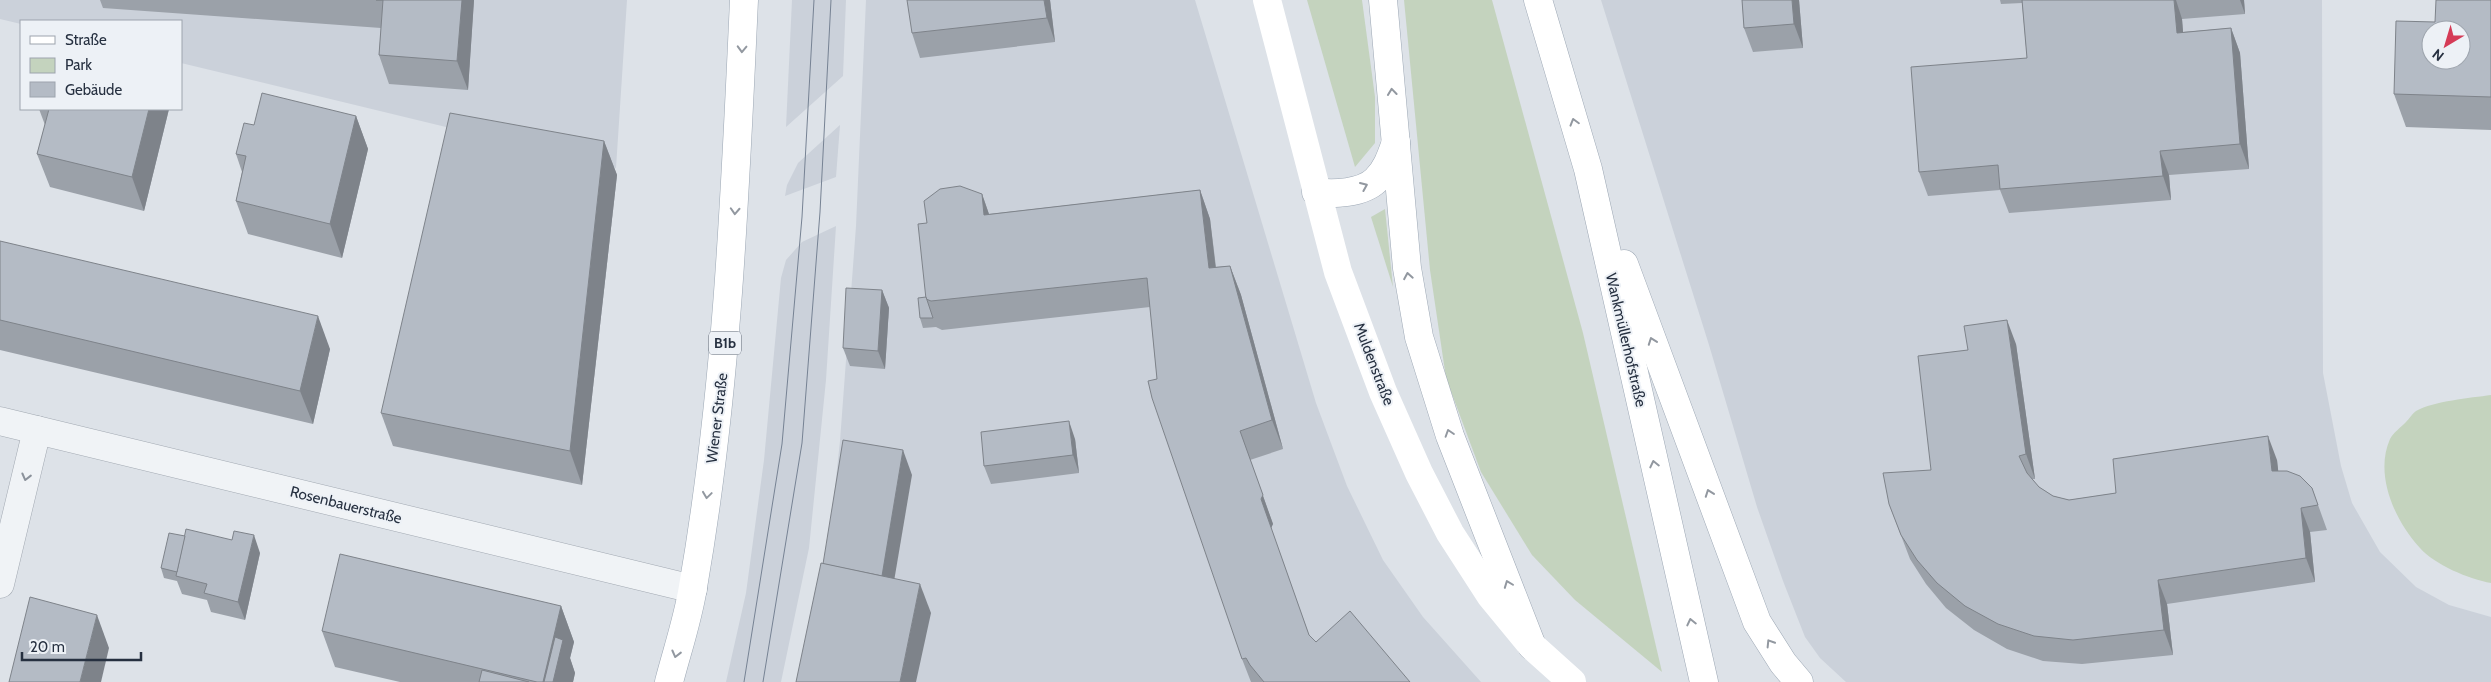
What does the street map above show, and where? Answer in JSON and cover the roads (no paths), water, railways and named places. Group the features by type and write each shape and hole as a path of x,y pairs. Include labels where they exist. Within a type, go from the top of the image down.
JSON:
{"main road":[{"name":"Wiener Straße","path":"669,682 693,589 719,415 734,238 744,0"},
{"name":"Muldenstraße","path":"1267,0 1338,272 1384,392 1419,473 1450,533 1490,595 1532,646 1572,682"},
{"path":"1383,0 1407,268 1420,337 1450,436 1532,646"},
{"name":"Wankmüllerhofstraße","path":"1538,0 1588,169 1703,676"},
{"path":"1316,192 1328,194 1356,189 1375,181 1388,164 1397,141"},
{"path":"1588,169 1758,622 1783,663 1799,682"}],"street":[{"name":"Rosenbauerstraße","path":"0,421 693,589"},
{"path":"0,584 37,430"}],"tram line":[{"path":"744,682 782,444 802,217 814,0"},
{"path":"763,682 802,443 820,212 831,0"}]}
